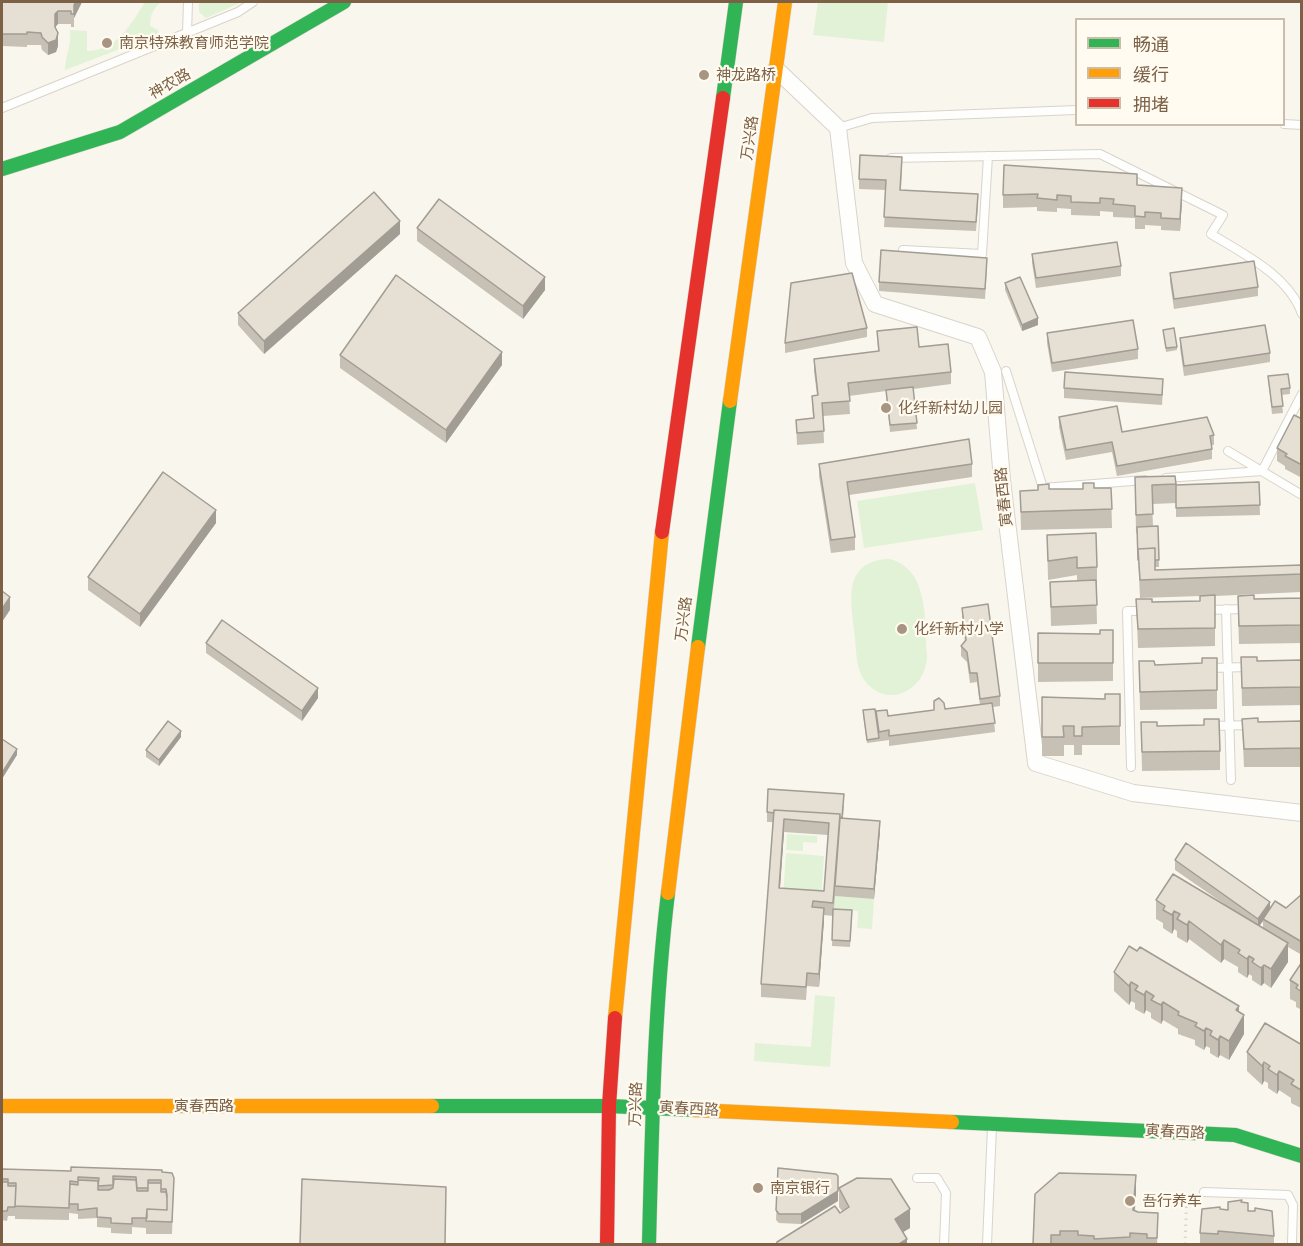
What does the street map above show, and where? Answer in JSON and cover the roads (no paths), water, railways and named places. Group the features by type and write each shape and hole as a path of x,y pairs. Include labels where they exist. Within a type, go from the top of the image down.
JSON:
{"main road":[{"name":"神农路","path":"2,169 120,132 344,2"},
{"name":"万兴路","path":"607,1245 609,1106 621,937 658,558 736,2"},
{"name":"万兴路","path":"649,1245 652,1108 662,942 687,724 785,2"},
{"name":"寅春西路","path":"2,1106 609,1106 1235,1135 1302,1156"}],"street":[{"path":"776,69 838,128"},
{"name":"寅春西路","path":"838,128 854,263 874,304 978,337 993,372 1002,480 1035,763 1133,794 1302,813"}],"lane":[{"path":"187,33 188,2"},
{"path":"2,108 238,12 254,2"},
{"path":"838,128 872,118 944,117 1019,110 1075,110"},
{"path":"1285,124 1302,125"},
{"path":"881,158 1100,154 1223,215 1211,234 1257,261 1297,299 1302,314"},
{"path":"903,250 982,254 988,156"},
{"path":"1006,371 1043,488 1262,471"},
{"path":"1262,471 1302,394"},
{"path":"1228,451 1302,495"},
{"path":"1193,610 1258,608"},
{"path":"1226,609 1231,780"},
{"path":"1131,767 1127,611 1160,611"},
{"path":"1195,668 1259,667"},
{"path":"1129,670 1140,669"},
{"path":"1196,727 1260,725"},
{"path":"1130,729 1141,728"},
{"path":"987,1245 992,1124"},
{"path":"917,1178 937,1178 946,1193 944,1245"},
{"path":"1204,1192 1288,1195 1293,1205 1292,1245"}],"place":[{"name":"南京特殊教育师范学院","path":"107,43"},
{"name":"神龙路桥","path":"704,75"},
{"name":"化纤新村幼儿园","path":"886,408"},
{"name":"化纤新村小学","path":"902,629"},
{"name":"南京银行","path":"758,1188"},
{"name":"吾行养车","path":"1130,1201"}]}
